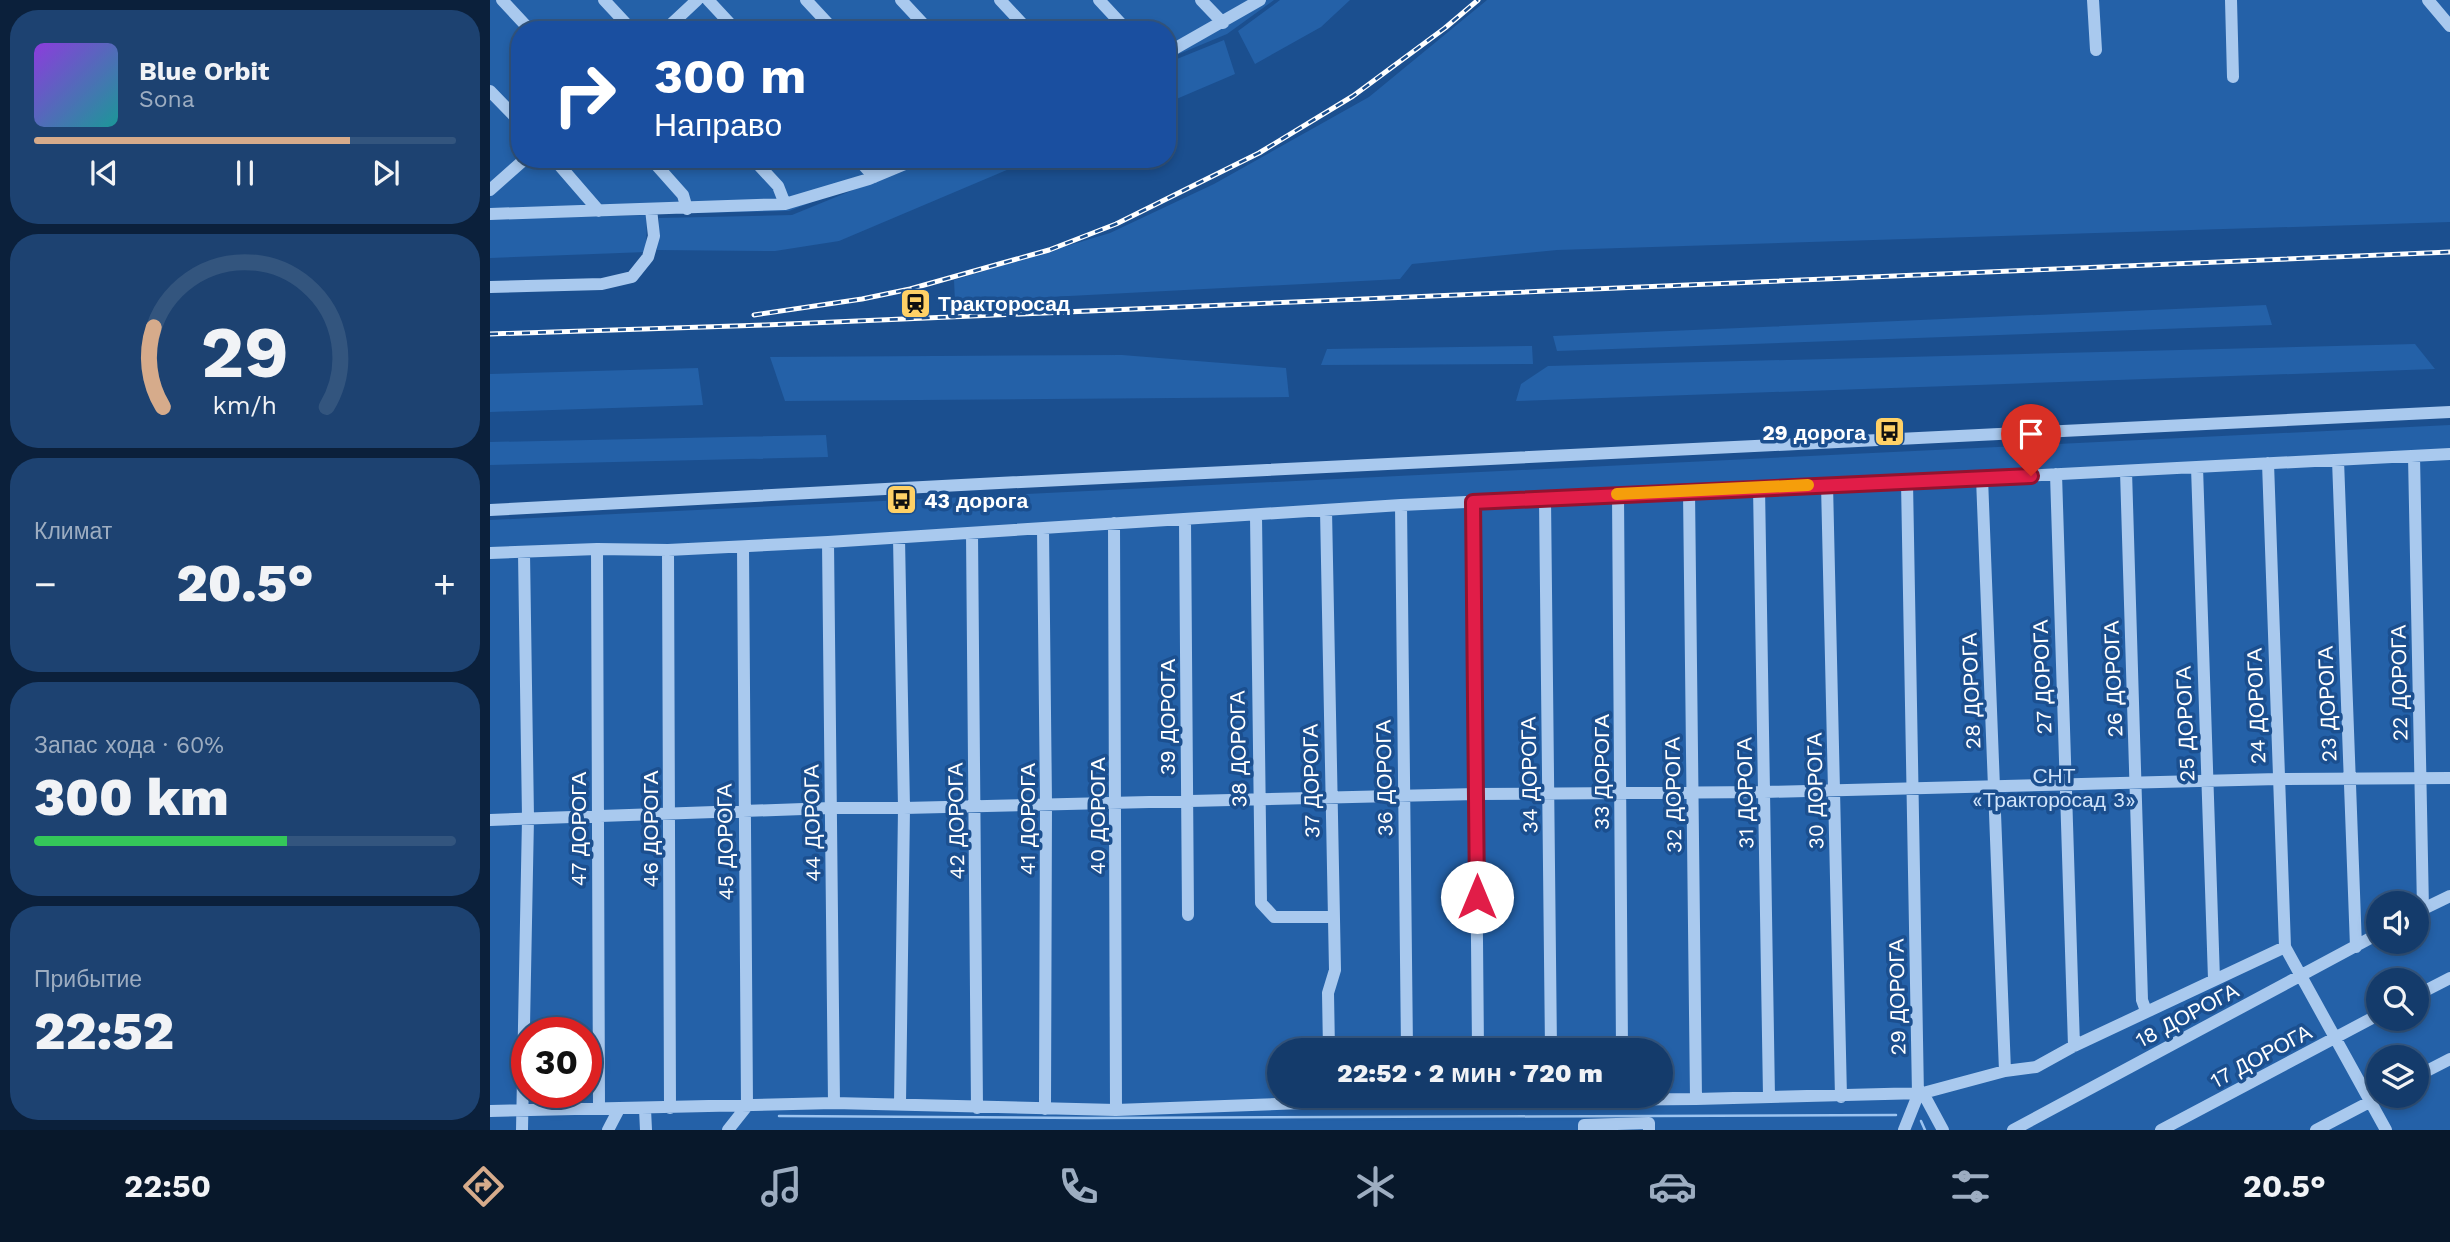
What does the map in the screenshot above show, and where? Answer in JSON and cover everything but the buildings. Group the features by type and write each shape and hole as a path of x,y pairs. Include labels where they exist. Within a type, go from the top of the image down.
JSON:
{"street":[{"path":"502,0 522,21"},
{"path":"604,0 624,21"},
{"path":"675,21 697,0"},
{"path":"708,0 728,21"},
{"path":"806,0 826,21"},
{"path":"901,0 921,21"},
{"path":"1000,0 1020,21"},
{"path":"1099,0 1118,21"},
{"path":"1201,0 1223,23"},
{"path":"1176,48 1260,0"},
{"path":"2093,0 2096,50"},
{"path":"2231,0 2233,77"},
{"path":"2428,0 2450,26"},
{"path":"490,91 511,113"},
{"path":"490,190 515,168"},
{"path":"562,168 599,211"},
{"path":"659,168 683,195 687,208"},
{"path":"761,168 778,186 785,204"},
{"path":"866,168 874,177"},
{"path":"490,197 494,214 785,204 896,168"},
{"path":"490,286 602,284 632,277 641,268 651,247 654,236 651,209"},
{"path":"490,510 2450,412"},
{"path":"490,554 743,547 1401,505 2450,454"},
{"name":"22 ДОРОГА","path":"2414,456 2420,891"},
{"name":"23 ДОРОГА","path":"2338,460 2356,947"},
{"name":"24 ДОРОГА","path":"2268,463 2285,947"},
{"name":"25 ДОРОГА","path":"2197,467 2214,979"},
{"name":"26 ДОРОГА","path":"2126,471 2142,1000 2146,1011"},
{"name":"27 ДОРОГА","path":"2056,474 2074,1046"},
{"name":"28 ДОРОГА","path":"1982,478 2005,1071"},
{"name":"29 ДОРОГА","path":"1904,1130 1921,1094 1907,482"},
{"name":"30 ДОРОГА","path":"1827,484 1841,1097"},
{"name":"31 ДОРОГА","path":"1759,487 1769,1097"},
{"name":"32 ДОРОГА","path":"1689,491 1696,1099"},
{"name":"33 ДОРОГА","path":"1618,494 1622,1038"},
{"name":"34 ДОРОГА","path":"1545,499 1551,1038"},
{"path":"1473,502 1478,1038"},
{"name":"36 ДОРОГА","path":"1401,505 1407,1038"},
{"name":"37 ДОРОГА","path":"1326,510 1335,970 1328,993 1329,1038"},
{"name":"38 ДОРОГА","path":"1256,516 1261,903 1275,917 1334,917"},
{"name":"39 ДОРОГА","path":"1185,520 1188,915"},
{"name":"40 ДОРОГА","path":"1114,523 1116,1110"},
{"name":"41 ДОРОГА","path":"1043,529 1045,1109"},
{"name":"42 ДОРОГА","path":"972,533 977,1108"},
{"path":"900,538 904,808 900,1104"},
{"name":"44 ДОРОГА","path":"828,542 834,1103"},
{"name":"45 ДОРОГА","path":"743,547 747,1107"},
{"name":"47 ДОРОГА","path":"597,549 598,1017"},
{"name":"46 ДОРОГА","path":"668,550 670,1108"},
{"path":"522,1130 528,818 524,553"},
{"path":"490,820 831,807 904,808 1476,794 1764,792 2278,779 2450,778"},
{"path":"2429,906 2450,896"},
{"name":"18 ДОРОГА","path":"2013,1130 2366,941"},
{"path":"1673,1098 1921,1094 2005,1071 2036,1067 2146,1011 2285,947 2336,1037 2366,1083"},
{"path":"2429,989 2450,978"},
{"name":"17 ДОРОГА","path":"2161,1130 2366,1021"},
{"path":"2429,1070 2450,1059"},
{"path":"1921,1094 1942,1130"},
{"path":"490,1111 834,1103 1116,1110 1267,1102"},
{"path":"2316,1130 2366,1103"},
{"path":"728,1130 747,1107"},
{"path":"2379,1108 2386,1130"},
{"path":"608,1130 618,1109"},
{"path":"645,1109 646,1130"},
{"path":"1584,1130 1584,1125 1622,1127 1649,1123 1649,1130"}],"green space":[{"path":"490,0 1274,0 1227,34 1176,55 1176,21 511,21 511,168 901,168 789,211 490,217"},
{"path":"1280,0 1350,0 1321,27 1255,64 1238,31"},
{"path":"1487,0 2450,0 2450,222 1557,250 1412,264 1400,279 955,302 954,280 1110,233 1214,184 1369,97"},
{"path":"1224,40 1235,74 1176,99 1176,59"},
{"path":"907,168 1012,168 839,241 775,251 657,250 659,218 792,215"},
{"path":"647,215 646,252 490,258 490,219"},
{"path":"2266,305 2272,325 1557,351 1553,336"},
{"path":"2415,344 2435,369 1516,401 1521,384 1548,366"},
{"path":"1532,346 1533,364 1321,365 1327,349"},
{"path":"1122,355 1286,368 1289,397 785,401 770,357"},
{"path":"698,368 703,405 490,412 490,374"},
{"name":"СНТ «Тракторосад 3»","path":"2450,425 2450,1130 490,1130 490,520"},
{"path":"826,435 828,457 490,465 490,442"}],"waterway":[{"path":"779,1116 1088,1118 1896,1115"},
{"path":"1921,1121 1925,1130"}],"railway":[{"path":"754,315 910,289 1049,250 1116,224 1259,153 1353,96 1445,28 1478,0"},
{"path":"490,334 765,325 2450,252"}],"slow traffic":[{"path":"1617,494 1808,485"}],"place":[{"name":"Тракторосад","path":"915,303"},
{"name":"29 дорога","path":"1889,432"},
{"name":"43 дорога","path":"901,500"}],"route":[{"path":"1477,897 1473,502 2031,476"}]}
